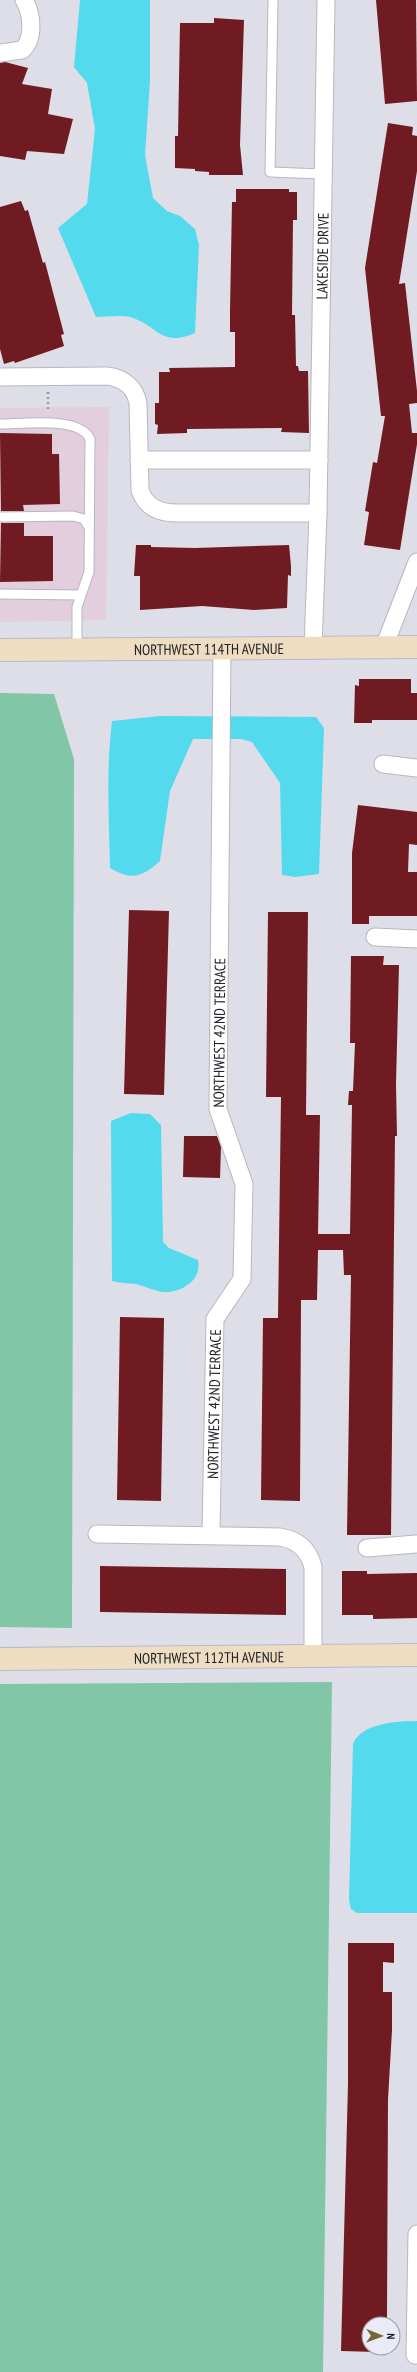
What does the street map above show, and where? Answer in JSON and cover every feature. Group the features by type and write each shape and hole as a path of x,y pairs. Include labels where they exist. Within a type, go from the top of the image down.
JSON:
{"street":[{"path":"0,53 22,50 28,41 30,19 24,0"},
{"name":"LAKESIDE DRIVE","path":"313,648 313,609 316,588 318,513 326,0"},
{"path":"0,377 107,376 122,380 132,388 138,403 139,480 143,497 153,508 164,513 318,513"},
{"path":"139,460 318,460"},
{"path":"384,647 412,588 417,562"},
{"name":"NORTHWEST 114TH AVENUE","path":"0,650 417,647"},
{"name":"NORTHWEST 42ND TERRACE","path":"211,1534 215,1319 242,1279 244,1184 218,1109 222,648"},
{"path":"383,764 417,768"},
{"path":"375,937 417,939"},
{"path":"97,1534 211,1534 280,1537 292,1540 305,1549 313,1567 313,1656"},
{"path":"367,1548 417,1544"},
{"name":"NORTHWEST 112TH AVENUE","path":"0,1659 417,1655"},
{"path":"416,2355 417,2234"}],"lane":[{"path":"273,0 270,172 323,174"},
{"path":"0,424 68,424 80,428 86,433 91,447 88,572 87,581 76,606 77,649"},
{"path":"0,517 73,516 84,520 89,527"},
{"path":"0,594 80,595"}],"shaded area":[{"path":"109,407 106,620 0,622 0,408"}],"green space":[{"path":"0,693 54,694 74,759 72,1628 0,1627"},
{"path":"332,1682 323,2372 0,2372 0,1684"}],"water":[{"path":"80,0 150,0 150,81 145,155 153,198 167,211 180,216 195,229 199,245 195,333 183,337 166,337 147,325 130,317 96,317 58,228 87,204 95,129 87,83 74,67"},
{"path":"160,716 316,717 324,728 319,874 295,877 282,875 280,783 252,742 241,739 193,739 170,791 160,861 148,871 131,876 125,875 110,868 108,776 112,721"},
{"path":"131,1113 150,1114 161,1125 163,1242 169,1248 198,1260 197,1274 194,1279 183,1288 170,1292 156,1291 136,1284 112,1281 111,1121"},
{"path":"417,1721 417,1913 357,1913 351,1909 349,1900 353,1744 357,1737 372,1727 391,1723"}],"building":[{"path":"376,0 416,0 417,101 385,104"},
{"path":"214,18 244,20 240,145 243,175 209,175 209,172 195,171 195,169 175,168 175,136 178,136 180,23 214,23"},
{"path":"5,62 28,68 22,84 52,89 48,114 73,119 64,154 27,151 25,160 0,156 0,63"},
{"path":"388,123 413,127 412,135 417,136 417,171 399,284 405,283 417,391 417,403 409,404 412,433 417,433 417,444 400,550 364,545 369,512 365,511 373,462 377,463 385,416 381,416 365,268"},
{"path":"236,189 289,189 289,192 297,192 297,220 293,220 292,315 295,315 296,366 298,366 299,371 308,371 309,433 281,432 282,428 187,429 187,433 157,434 158,425 155,424 155,403 159,403 159,372 170,372 169,368 235,367 235,332 230,332 230,311 232,202 236,202"},
{"path":"21,201 25,211 28,210 43,263 45,262 64,334 61,335 64,346 15,363 14,361 4,364 0,349 0,207"},
{"path":"0,433 52,434 52,454 59,454 60,504 23,505 24,511 1,511"},
{"path":"1,523 24,523 24,536 53,536 53,581 0,582"},
{"path":"136,545 151,545 151,547 195,548 289,545 291,576 288,575 287,608 254,610 202,606 140,610 140,576 134,576"},
{"path":"359,679 411,679 411,693 417,693 417,720 372,720 372,723 354,723 355,685 359,686"},
{"path":"358,805 417,812 417,845 409,844 408,872 417,872 417,916 369,916 369,924 352,924 352,853"},
{"path":"129,910 169,911 164,1095 124,1094"},
{"path":"268,912 308,912 306,1115 320,1115 318,1234 350,1234 352,1105 348,1105 349,1091 353,1091 355,1043 350,1043 351,956 384,956 383,965 399,965 396,1084 397,1136 395,1136 391,1535 347,1535 351,1275 344,1275 343,1250 318,1250 317,1300 301,1300 300,1501 261,1500 263,1318 278,1318 281,1097 266,1097"},
{"path":"184,1136 217,1136 221,1147 220,1178 183,1177"},
{"path":"120,1317 164,1318 161,1501 117,1500"},
{"path":"100,1566 286,1569 286,1615 100,1612"},
{"path":"342,1571 367,1571 367,1574 417,1573 417,1618 373,1619 373,1615 342,1615"},
{"path":"348,1943 394,1943 394,1963 383,1962 383,1992 392,1992 392,2030 388,2100 387,2316 361,2316 361,2352 341,2351 348,2084"}]}
